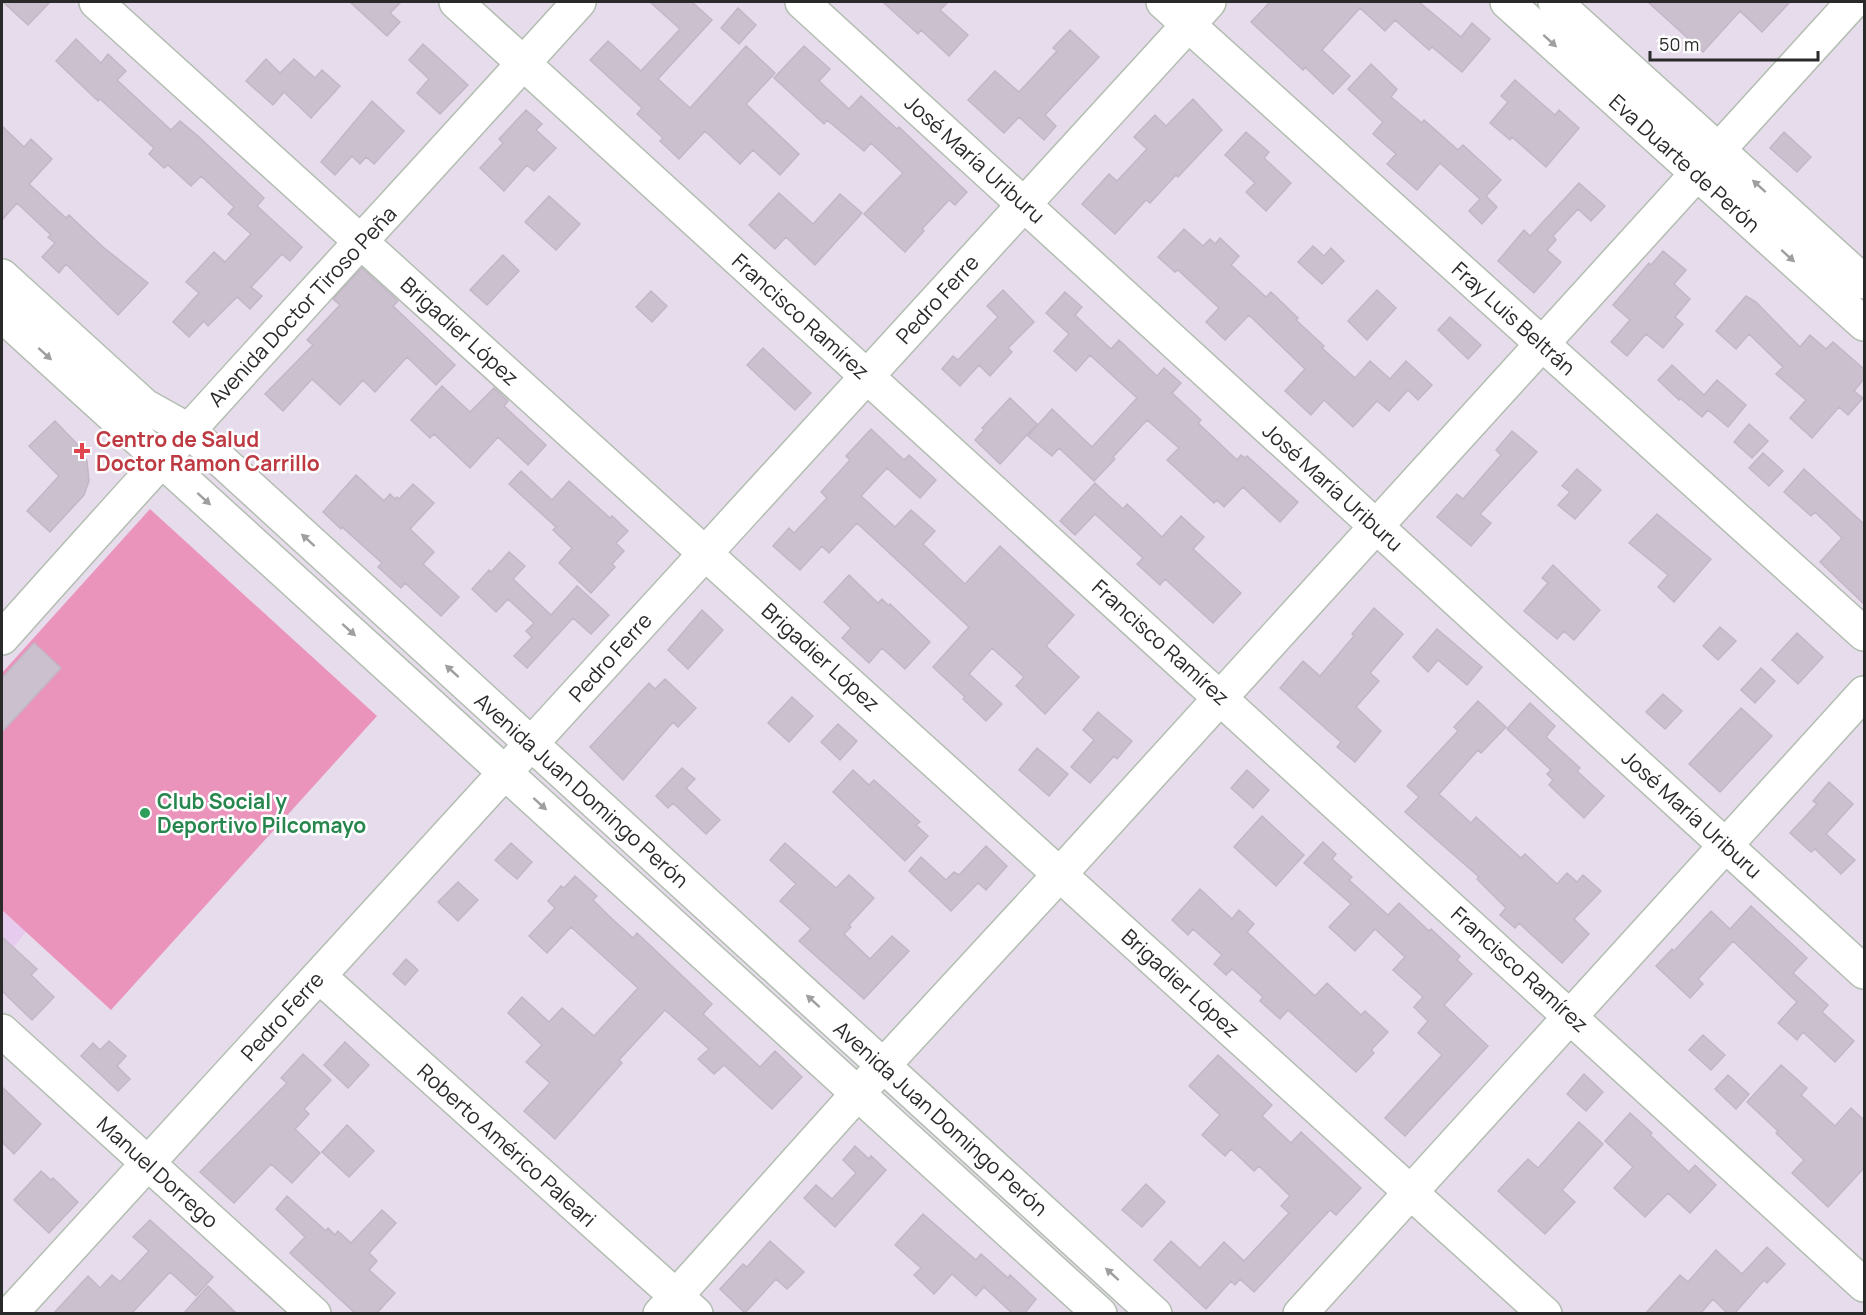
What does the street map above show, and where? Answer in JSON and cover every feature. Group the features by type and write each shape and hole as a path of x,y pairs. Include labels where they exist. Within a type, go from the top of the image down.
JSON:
{"street":[{"name":"Brigadier López","path":"96,2 1545,1314"},
{"name":"Francisco Ramírez","path":"456,2 1571,1015 1864,1285"},
{"name":"Avenida Doctor Tiroso Peña","path":"2,638 188,430 579,2"},
{"name":"José María Uriburu","path":"802,2 1864,972"},
{"name":"Fray Luis Beltrán","path":"1163,2 1199,13 1542,344 1864,634"},
{"name":"Eva Duarte de Perón","path":"1507,2 1864,324"},
{"name":"Eva Duarte de Perón","path":"1555,2 1864,282"},
{"path":"677,1308 858,1093 1853,2"},
{"name":"Pedro Ferre","path":"10,1314 1199,13"},
{"name":"Avenida Juan Domingo Perón","path":"2,276 145,406 188,430 1155,1314"},
{"name":"Avenida Juan Domingo Perón","path":"2,315 1100,1314"},
{"path":"1300,1314 1864,693"},
{"name":"Roberto Américo Paleari","path":"319,976 677,1308"},
{"name":"Manuel Dorrego","path":"2,1030 314,1314"}],"shaded area":[{"name":"Club Social y Deportivo Pilcomayo","path":"150,509 377,716 111,1010 2,910 2,673"},
{"path":"2,910 26,932 2,961"}],"building":[{"path":"3,2 50,2 28,25"},
{"path":"350,2 401,2 390,13 400,22 387,36"},
{"path":"650,2 692,2 712,20 658,79 690,108 746,46 775,73 746,104 799,154 780,175 753,150 740,164 705,131 679,159 660,141 663,138 637,114 642,108 590,60 608,41 641,71 680,29"},
{"path":"883,2 948,2 940,10 968,35 949,56 921,30 918,34"},
{"path":"1270,2 1419,2 1461,37 1472,23 1490,39 1462,72 1432,47 1429,50 1395,20 1385,31 1360,8 1322,50 1350,76 1333,94 1305,67 1303,70 1251,22"},
{"path":"1648,2 1790,2 1762,32 1740,11 1703,52"},
{"path":"738,8 756,25 739,44 721,28"},
{"path":"1070,30 1099,57 1045,115 1056,126 1044,140 1019,117 1004,133 968,100 995,71 1019,92 1057,51 1053,48"},
{"path":"76,39 101,63 108,54 126,71 117,80 171,130 180,121 198,136 264,198 257,206 302,247 290,261 282,254 251,287 262,296 250,309 237,297 208,326 204,321 189,337 173,322 199,293 186,282 214,252 225,262 251,234 228,214 234,207 201,176 191,186 168,165 164,168 149,154 154,148 100,99 98,101 56,61"},
{"path":"423,44 468,85 440,114 417,93 429,79 409,60"},
{"path":"804,46 830,69 819,81 849,109 861,96 897,129 899,127 967,192 955,205 949,200 922,229 924,231 905,252 864,214 903,173 871,143 864,151 827,120 824,124 774,78"},
{"path":"266,59 280,73 294,59 315,78 322,70 340,86 311,118 284,92 273,105 246,81"},
{"path":"1371,64 1397,89 1391,97 1422,123 1424,120 1458,150 1463,145 1501,180 1486,196 1497,207 1482,224 1469,211 1480,199 1440,163 1417,190 1387,164 1396,154 1373,134 1383,122 1348,89"},
{"path":"1515,80 1555,115 1559,110 1579,128 1546,167 1512,137 1510,140 1490,123 1508,102 1501,96"},
{"path":"1193,99 1222,130 1178,177 1176,175 1150,203 1146,200 1115,234 1082,204 1109,174 1117,181 1147,149 1134,137 1155,115 1166,126"},
{"path":"372,101 404,131 374,164 366,157 360,164 352,156 335,175 321,162"},
{"path":"526,110 542,124 536,130 556,148 534,171 527,165 504,191 480,168 503,143 499,139"},
{"path":"2,126 24,147 31,139 52,159 29,184 66,218 69,215 103,247 148,283 118,315 66,264 59,273 42,257 55,243 48,237 51,235 17,203 2,220"},
{"path":"1246,132 1269,152 1264,158 1291,183 1266,211 1246,192 1255,183 1225,155"},
{"path":"1784,132 1811,157 1797,172 1770,148"},
{"path":"1579,183 1605,206 1591,221 1578,209 1553,236 1556,240 1547,250 1561,262 1534,293 1498,261 1524,230 1530,236"},
{"path":"779,193 813,224 840,194 862,213 815,265 786,237 775,249 749,225"},
{"path":"549,196 580,224 556,250 525,222"},
{"path":"1184,229 1203,246 1210,239 1215,244 1220,238 1239,256 1231,265 1266,297 1271,292 1324,346 1322,348 1355,378 1370,361 1390,379 1406,361 1432,385 1418,400 1408,390 1389,411 1377,401 1353,427 1324,400 1311,415 1285,391 1305,369 1249,315 1225,340 1206,322 1219,308 1178,270 1175,272 1158,257"},
{"path":"1313,246 1324,256 1331,248 1344,261 1322,284 1298,262"},
{"path":"1663,251 1686,270 1674,284 1690,299 1675,317 1683,324 1663,348 1646,334 1627,356 1611,342 1630,320 1613,305 1649,263 1651,265"},
{"path":"503,255 519,271 487,305 470,290"},
{"path":"362,268 398,301 393,306 455,365 436,385 407,357 375,392 363,380 340,405 312,379 283,411 265,394 313,345 307,340 340,305 333,299"},
{"path":"1003,290 1034,322 1008,348 1012,352 990,376 979,365 960,386 942,369 953,356 958,360 998,317 987,306"},
{"path":"1377,290 1396,308 1367,340 1348,321"},
{"path":"651,291 667,306 652,322 636,307"},
{"path":"1065,292 1082,307 1075,315 1111,349 1119,340 1157,376 1164,368 1181,383 1172,393 1201,420 1198,423 1237,460 1241,455 1245,458 1247,456 1298,502 1280,522 1243,487 1224,507 1217,500 1214,503 1167,460 1179,448 1147,420 1094,481 1059,448 1052,456 1028,436 1052,409 1092,447 1137,398 1090,355 1076,371 1054,351 1069,334 1046,313"},
{"path":"1746,296 1756,302 1800,347 1810,335 1826,349 1833,342 1864,369 1864,379 1854,391 1863,398 1848,415 1839,407 1812,438 1790,418 1806,400 1776,374 1783,367 1749,334 1736,349 1716,331"},
{"path":"1450,317 1481,345 1468,359 1438,330"},
{"path":"763,348 811,393 795,410 747,365"},
{"path":"1672,365 1704,395 1717,380 1746,405 1728,427 1708,410 1702,417 1658,380"},
{"path":"442,386 470,412 494,388 508,401 504,406 546,445 528,465 498,437 470,468 434,434 430,438 411,420"},
{"path":"1010,398 1037,424 1000,464 975,440 984,430 982,428"},
{"path":"55,421 78,445 87,461 89,481 84,495 50,532 27,511 59,476 29,446"},
{"path":"1749,424 1768,441 1752,458 1734,442"},
{"path":"871,429 904,460 909,455 936,480 920,498 887,468 861,496 895,527 911,510 935,531 923,544 965,584 1000,546 1074,615 1046,646 1079,677 1045,714 1016,686 1024,677 992,648 969,674 1002,704 986,721 963,699 965,697 933,667 969,627 857,523 829,553 822,546 800,570 773,546 789,528 794,533 827,498 821,492 850,460 846,456"},
{"path":"1512,431 1537,452 1480,514 1491,523 1471,546 1437,517 1457,494 1463,499 1501,455 1496,450"},
{"path":"1763,453 1783,471 1769,486 1749,468"},
{"path":"1577,469 1601,490 1575,519 1558,505 1570,492 1562,486"},
{"path":"1804,469 1864,524 1864,604 1820,562 1842,538 1815,512 1811,516 1784,492"},
{"path":"521,471 552,500 569,481 628,531 616,543 624,551 612,564 615,567 591,593 559,563 572,548 553,530 556,527 509,484"},
{"path":"356,475 384,501 390,494 395,499 397,497 399,499 413,484 434,503 410,529 434,552 423,564 459,597 441,616 405,583 401,588 378,567 382,563 323,512"},
{"path":"1095,483 1123,509 1127,504 1162,537 1181,516 1204,537 1193,549 1241,593 1213,623 1165,579 1160,585 1137,564 1143,558 1095,514 1075,535 1060,521"},
{"path":"1657,514 1711,559 1674,602 1658,587 1668,575 1629,543"},
{"path":"509,552 525,566 513,579 551,615 577,586 609,615 591,634 573,618 527,668 514,656 532,637 526,631 534,623 508,599 496,612 472,589"},
{"path":"1553,565 1600,610 1574,640 1564,631 1557,639 1524,611 1548,583 1542,578"},
{"path":"849,575 878,603 882,599 889,606 890,604 930,642 905,669 882,648 869,663 842,638 851,628 824,602"},
{"path":"1374,608 1403,634 1370,673 1379,681 1356,707 1381,731 1355,762 1337,747 1341,742 1280,688 1303,661 1320,676"},
{"path":"702,610 723,630 688,669 668,650"},
{"path":"1720,627 1736,641 1718,660 1703,646"},
{"path":"1437,629 1482,667 1467,685 1438,660 1428,672 1413,657"},
{"path":"1797,633 1823,657 1798,684 1772,660"},
{"path":"34,643 61,668 2,732 2,678"},
{"path":"1761,668 1775,681 1755,703 1741,690"},
{"path":"665,679 696,708 678,727 673,722 623,780 590,747 649,683 655,689"},
{"path":"1663,694 1682,711 1665,729 1646,712"},
{"path":"792,697 813,716 789,742 768,723"},
{"path":"1478,701 1506,727 1481,753 1478,750 1439,794 1471,823 1476,817 1521,858 1525,854 1557,884 1567,873 1577,882 1583,875 1601,891 1574,919 1589,934 1562,963 1519,923 1515,928 1500,915 1506,908 1477,879 1479,877 1405,812 1419,797 1407,786 1458,731 1454,727"},
{"path":"1530,703 1555,726 1546,737 1580,768 1577,771 1604,796 1584,818 1549,785 1553,780 1547,774 1551,770 1507,729"},
{"path":"1741,708 1772,736 1720,792 1689,764"},
{"path":"1098,712 1132,741 1117,759 1114,756 1090,783 1071,767 1094,740 1083,730"},
{"path":"838,724 857,741 840,760 821,742"},
{"path":"1037,748 1068,774 1049,796 1019,770"},
{"path":"682,768 695,779 686,788 720,820 706,834 673,803 668,808 656,796"},
{"path":"853,770 869,785 874,780 920,822 916,825 928,836 905,861 833,792"},
{"path":"1247,770 1269,790 1253,808 1231,788"},
{"path":"1829,782 1853,804 1826,834 1855,860 1841,874 1815,849 1811,852 1790,833 1817,804 1813,801"},
{"path":"1262,816 1304,855 1276,886 1234,847"},
{"path":"1323,842 1336,854 1332,859 1352,877 1349,880 1388,915 1399,903 1460,956 1457,960 1472,974 1444,1005 1488,1046 1405,1136 1385,1118 1442,1055 1418,1033 1428,1021 1414,1007 1423,997 1393,970 1405,957 1375,929 1355,951 1329,927 1351,904 1304,863"},
{"path":"511,843 532,862 517,879 495,860"},
{"path":"785,843 836,888 849,875 874,898 849,925 851,927 844,934 870,959 892,936 909,951 864,999 799,941 811,929 780,901 796,884 770,860"},
{"path":"986,846 1007,866 986,890 978,883 951,911 909,871 921,857 946,880 954,872 959,875"},
{"path":"575,876 597,896 593,900 609,916 633,938 637,933 712,1004 703,1014 760,1067 775,1051 802,1077 772,1109 724,1065 714,1074 698,1059 709,1049 665,1010 619,1060 622,1063 555,1139 524,1111 550,1083 526,1062 542,1045 508,1013 522,997 549,1022 562,1008 594,1036 638,988 571,927 547,953 529,936 555,908 548,901 561,886 564,888"},
{"path":"458,882 478,900 458,921 438,902"},
{"path":"1200,889 1232,919 1239,910 1254,924 1247,932 1315,996 1327,983 1361,1015 1365,1011 1388,1032 1371,1050 1374,1053 1356,1072 1288,1010 1280,1019 1260,1001 1263,997 1232,969 1226,975 1214,964 1222,955 1193,929 1188,935 1172,920"},
{"path":"1751,906 1807,958 1793,973 1828,1005 1822,1012 1854,1041 1835,1062 1803,1032 1797,1040 1778,1023 1797,1002 1733,941 1698,979 1703,984 1690,998 1656,966 1672,949 1674,951 1711,911 1730,929"},
{"path":"2,937 37,969 31,975 54,997 32,1020 2,991"},
{"path":"406,959 418,970 405,985 393,974"},
{"path":"1703,1035 1725,1055 1711,1070 1689,1050"},
{"path":"109,1041 126,1056 117,1066 130,1079 118,1091 81,1056 93,1043 100,1050"},
{"path":"345,1042 369,1065 348,1088 324,1065"},
{"path":"303,1054 331,1080 304,1109 309,1114 295,1129 320,1153 292,1183 271,1164 234,1203 200,1172 287,1083 281,1078"},
{"path":"1218,1055 1272,1105 1262,1116 1291,1143 1301,1132 1361,1188 1336,1215 1330,1210 1254,1292 1240,1279 1235,1285 1231,1281 1206,1309 1154,1260 1171,1241 1200,1268 1224,1242 1244,1261 1289,1213 1281,1206 1290,1196 1259,1166 1254,1171 1231,1149 1225,1156 1202,1135 1220,1115 1189,1086"},
{"path":"1781,1065 1807,1088 1801,1095 1835,1126 1851,1108 1864,1120 1864,1168 1828,1207 1792,1173 1804,1160 1747,1102"},
{"path":"1584,1074 1603,1092 1586,1111 1567,1094"},
{"path":"1728,1075 1749,1094 1736,1109 1715,1089"},
{"path":"2,1087 41,1124 14,1154 2,1142"},
{"path":"1630,1113 1689,1172 1695,1165 1716,1185 1690,1213 1668,1193 1645,1217 1614,1188 1633,1167 1605,1141"},
{"path":"1579,1122 1603,1144 1562,1190 1575,1202 1545,1234 1498,1191 1528,1159 1538,1168"},
{"path":"347,1125 374,1151 349,1177 322,1152"},
{"path":"855,1146 869,1159 871,1156 886,1170 835,1227 804,1198 816,1185 832,1199 856,1173 843,1160"},
{"path":"41,1171 51,1180 53,1178 78,1202 49,1233 14,1200"},
{"path":"1146,1184 1165,1202 1142,1227 1122,1210"},
{"path":"287,1196 326,1231 328,1228 335,1235 338,1231 351,1243 382,1210 396,1223 369,1253 377,1261 369,1270 395,1293 376,1314 356,1314 290,1253 305,1237 276,1209"},
{"path":"923,1214 976,1260 981,1254 1008,1278 1010,1275 1036,1299 1024,1314 1013,1314 984,1287 976,1296 952,1274 934,1294 914,1275 921,1268 895,1245"},
{"path":"150,1220 213,1277 196,1296 170,1272 131,1314 53,1314 88,1276 100,1288 112,1275 120,1282 149,1251 133,1237"},
{"path":"770,1241 804,1272 787,1289 776,1279 745,1313 720,1289 743,1264 747,1267"},
{"path":"1767,1247 1785,1264 1767,1283 1764,1280 1734,1314 1728,1314 1713,1299 1700,1314 1645,1314 1680,1275 1688,1282 1716,1250 1742,1274"},
{"path":"208,1286 237,1314 183,1314"}],"place":[{"name":"Centro de Salud Doctor Ramon Carrillo","path":"82,451"},
{"name":"Club Social y Deportivo Pilcomayo","path":"145,813"}]}
